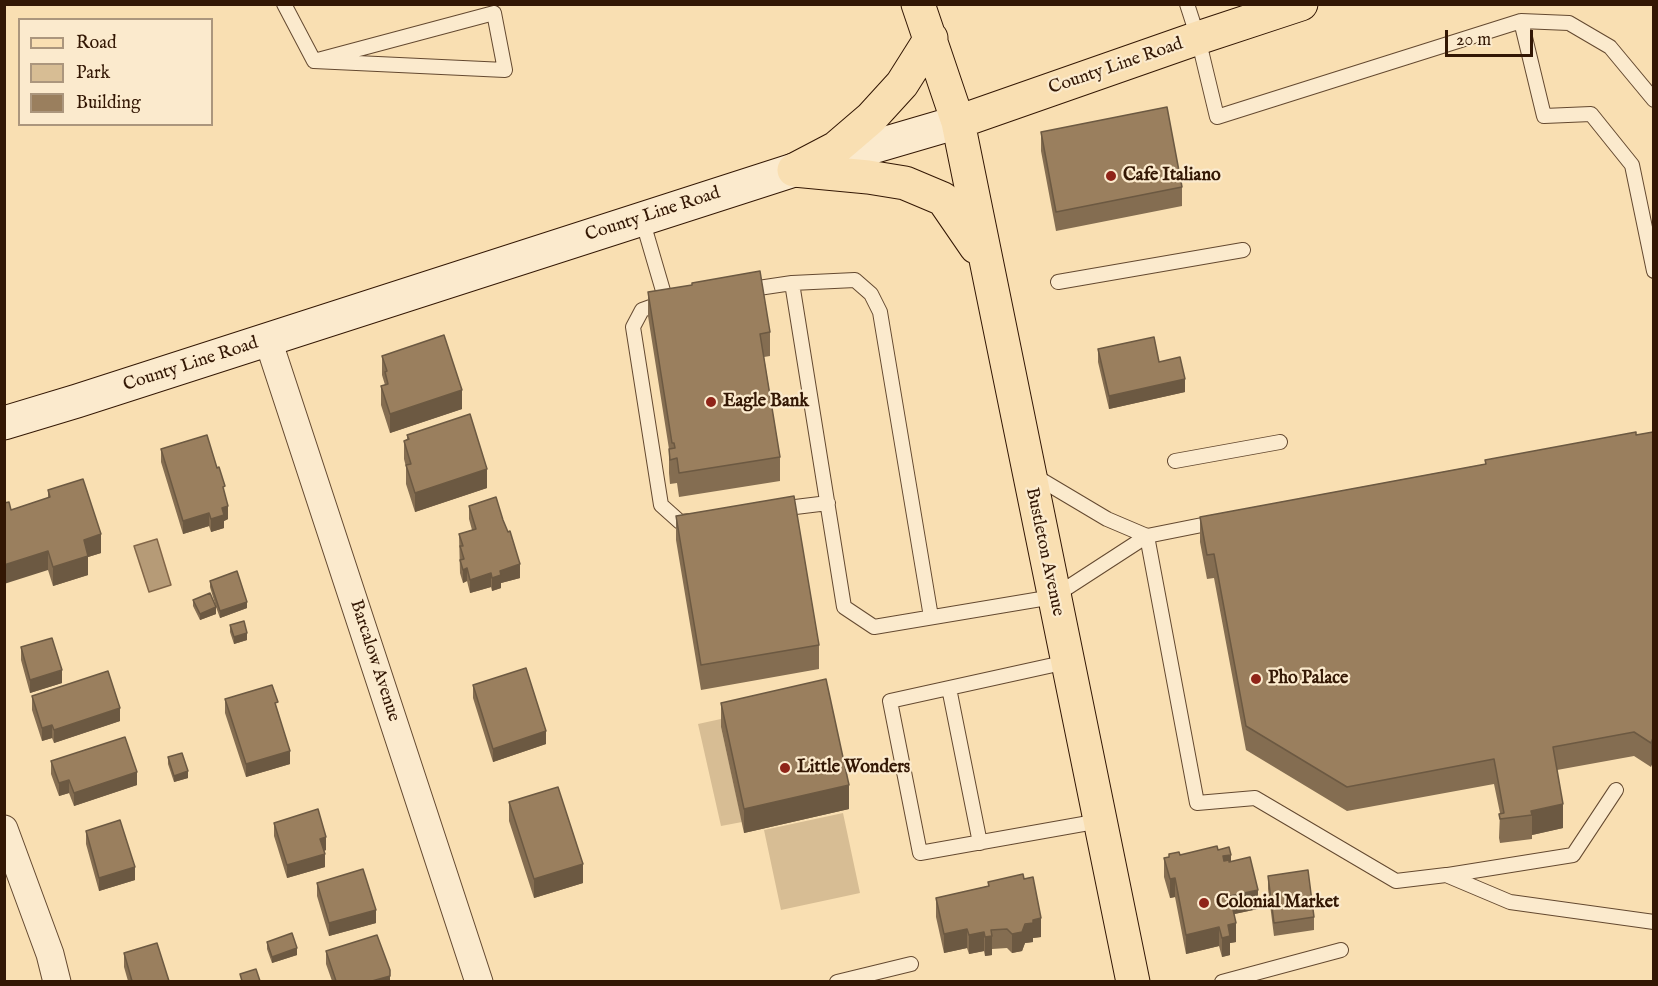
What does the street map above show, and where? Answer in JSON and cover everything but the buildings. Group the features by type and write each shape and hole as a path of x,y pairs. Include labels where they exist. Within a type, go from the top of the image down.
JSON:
{"main road":[{"name":"Bustleton Avenue","path":"918,4 958,122 1133,981"},
{"name":"County Line Road","path":"4,423 794,170 958,122 1287,7"},
{"path":"794,170 836,148 871,118 902,84 931,38"},
{"path":"794,170 905,183 943,200 984,258"}],"street":[{"name":"Barcalow Avenue","path":"268,340 480,981"},
{"path":"4,829 50,954 57,981"}],"lane":[{"path":"284,4 314,61"},
{"path":"1187,4 1198,38 1217,117 1521,21 1569,23 1610,47 1653,100"},
{"path":"494,13 505,70 326,62 314,61 494,13"},
{"path":"1521,21 1544,117 1591,114 1632,165 1653,270"},
{"path":"642,219 672,301 642,310 633,327 661,505 680,522 703,519"},
{"path":"1058,282 1243,250"},
{"path":"735,291 792,283 855,280 871,294 880,312 931,617"},
{"path":"792,283 844,607 874,627 1053,597 1148,536 1226,520"},
{"path":"1175,461 1280,442"},
{"path":"1028,471 1107,519 1148,536"},
{"path":"760,512 828,503"},
{"path":"1148,536 1197,803 1255,798 1396,881 1574,855 1616,790"},
{"path":"1067,662 890,701 920,853 1100,821"},
{"path":"949,688 980,843"},
{"path":"1446,875 1510,902 1653,922"},
{"path":"1222,981 1341,950"},
{"path":"837,981 911,964"}],"green space":[{"path":"730,717 721,727 742,822 721,826 698,724"},
{"path":"843,813 860,893 781,910 764,830"}],"shaded area":[{"path":"157,539 171,585 149,592 134,546"}],"place":[{"name":"Cafe Italiano","path":"1111,176"},
{"name":"Eagle Bank","path":"711,402"},
{"name":"Pho Palace","path":"1256,679"},
{"name":"Little Wonders","path":"785,768"},
{"name":"Colonial Market","path":"1204,903"}]}
